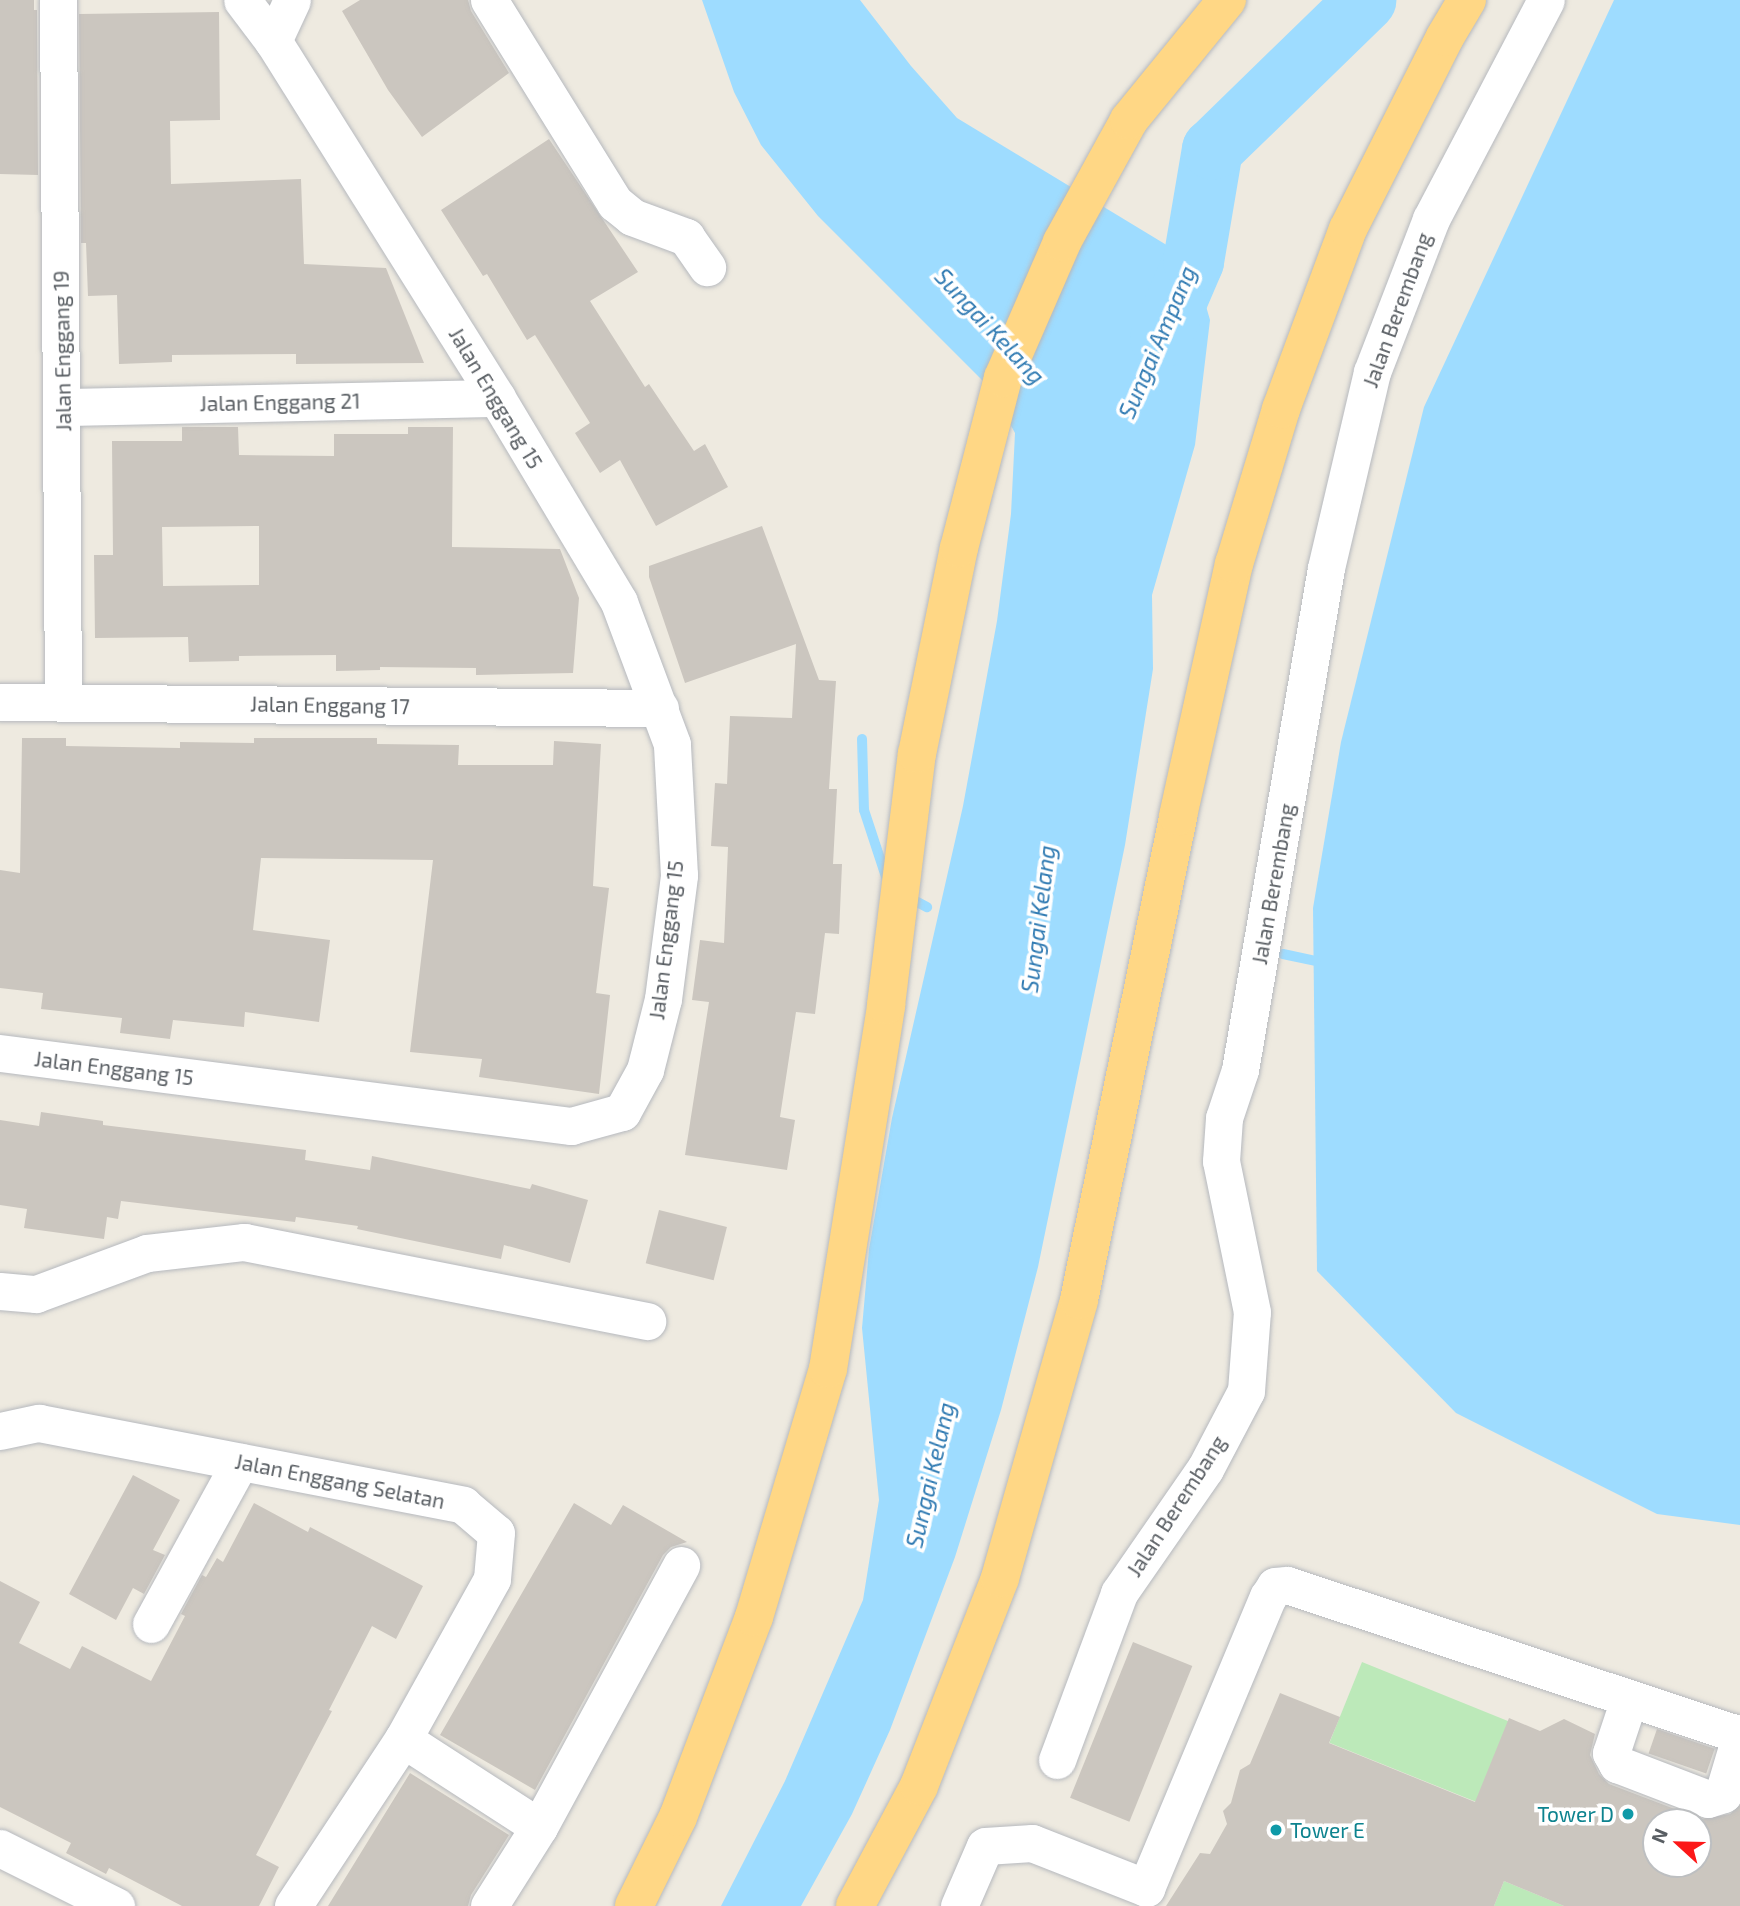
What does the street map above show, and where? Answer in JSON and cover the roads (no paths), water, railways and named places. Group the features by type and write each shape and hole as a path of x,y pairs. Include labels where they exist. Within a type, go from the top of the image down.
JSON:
{"highway":[{"path":"634,1906 678,1816 754,1617 828,1369 886,1005 917,754 959,548 1003,378 1062,242 1129,120 1227,0"},
{"path":"855,1906 919,1786 1000,1578 1079,1300 1178,816 1234,564 1281,409 1348,229 1445,37 1467,0"}],"street":[{"name":"Jalan Enggang 19","path":"58,0 63,407 63,703"},
{"name":"Jalan Enggang 15","path":"0,1053 571,1126 622,1112 645,1070 663,999 679,874 672,744 619,602 497,398 273,41 242,0"},
{"path":"273,41 292,0"},
{"path":"489,0 615,203 632,218 687,237 707,267"},
{"name":"Jalan Berembang","path":"1057,1760 1118,1593 1205,1469 1246,1391 1252,1312 1222,1161 1224,1118 1240,1070 1326,568 1372,372 1426,232 1546,0"},
{"name":"Jalan Enggang 21","path":"63,407 497,398"},
{"name":"Jalan Enggang 17","path":"0,702 660,708"},
{"path":"0,1291 36,1294 146,1254 244,1242 647,1321"},
{"name":"Jalan Enggang Selatan","path":"0,1432 39,1423 463,1505 496,1533 492,1579 403,1740 293,1906"},
{"path":"151,1624 240,1462"},
{"path":"489,1906 538,1828 681,1565"},
{"path":"959,1906 985,1846 1032,1843 1146,1888 1268,1597 1275,1586 1287,1585 1629,1699 1740,1736 1723,1794 1708,1799 1618,1764 1611,1753 1629,1699"},
{"path":"403,1740 538,1828"},
{"path":"0,1848 116,1906"}],"water":[{"name":"Sungai Kelang","path":"702,0 860,0 911,66 957,118 1193,261 1210,320 1195,445 1152,595 1153,669 1125,845 1038,1267 1001,1410 955,1557 890,1730 852,1814 801,1906 721,1906 785,1781 863,1600 879,1500 862,1328 869,1249 892,1118 963,806 997,621 1011,514 1015,433 991,389 818,216 761,145 734,92"},
{"path":"1614,0 1740,0 1740,1525 1657,1514 1456,1413 1317,1271 1313,908 1341,742 1424,407"}],"waterway":[{"name":"Sungai Ampang","path":"1160,338 1193,261 1212,149 1365,0"},
{"path":"862,739 864,810 887,880"},
{"path":"906,896 927,907"},
{"path":"1283,954 1315,961"}],"place":[{"name":"Tower D","path":"1628,1814"},
{"name":"Tower E","path":"1276,1830"}]}
